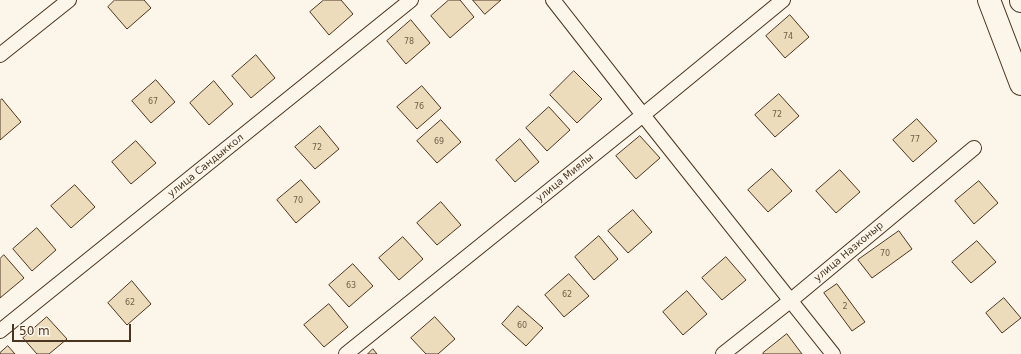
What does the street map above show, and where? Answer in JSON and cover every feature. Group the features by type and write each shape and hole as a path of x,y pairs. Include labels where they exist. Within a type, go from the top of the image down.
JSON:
{"main road":[{"path":"989,0 1021,84"}],"street":[{"name":"улица Сандыккол","path":"0,331 411,0"},
{"path":"553,0 643,116 833,354"},
{"name":"улица Миялы","path":"346,354 643,116 783,0"},
{"path":"0,55 66,1"},
{"name":"улица Назконыр","path":"723,354 790,301 974,148"}],"building":[{"path":"115,0 144,0 151,8 127,29 108,7"},
{"path":"324,0 341,0 353,14 329,35 310,12"},
{"path":"449,0 460,0 474,17 450,38 431,16"},
{"path":"473,0 501,0 485,14"},
{"path":"790,15 809,37 785,58 766,36"},
{"path":"411,20 430,43 406,64 387,41"},
{"path":"256,55 275,78 251,98 232,76"},
{"path":"574,71 602,99 577,123 550,95"},
{"path":"156,80 175,102 151,123 132,101"},
{"path":"214,81 233,104 209,125 190,103"},
{"path":"422,86 441,108 417,129 397,107"},
{"path":"779,94 799,116 775,137 755,115"},
{"path":"2,99 21,122 0,140 0,101"},
{"path":"549,107 570,130 547,151 526,128"},
{"path":"917,119 937,141 913,162 893,140"},
{"path":"441,120 461,142 437,163 417,141"},
{"path":"320,126 339,149 315,169 295,147"},
{"path":"640,136 660,158 636,179 616,156"},
{"path":"520,139 539,162 515,182 496,160"},
{"path":"136,141 156,163 131,184 112,162"},
{"path":"772,169 792,191 768,212 748,190"},
{"path":"840,170 860,192 836,213 816,191"},
{"path":"301,180 320,202 296,223 277,200"},
{"path":"979,181 998,203 974,224 955,201"},
{"path":"75,185 95,207 71,228 51,206"},
{"path":"441,202 461,225 437,245 417,223"},
{"path":"633,210 652,232 628,253 608,231"},
{"path":"37,228 56,250 32,271 13,249"},
{"path":"899,231 912,249 872,278 858,260"},
{"path":"599,236 618,259 594,280 575,257"},
{"path":"403,237 423,259 399,280 379,258"},
{"path":"977,241 996,262 971,283 952,262"},
{"path":"4,255 24,278 0,298 0,259"},
{"path":"726,257 746,280 722,300 702,278"},
{"path":"353,264 373,286 349,307 329,285"},
{"path":"569,274 589,296 564,317 545,295"},
{"path":"132,281 151,304 127,325 108,303"},
{"path":"837,284 865,322 852,331 824,293"},
{"path":"687,291 707,314 683,335 663,312"},
{"path":"1004,298 1021,318 1002,333 986,313"},
{"path":"329,304 348,327 324,347 304,325"},
{"path":"518,306 543,328 526,346 502,324"},
{"path":"47,317 67,339 49,354 37,354 23,338"},
{"path":"435,317 455,339 438,354 426,354 411,338"},
{"path":"787,334 802,354 763,354 763,353"},
{"path":"8,346 15,354 0,354 0,353"},
{"path":"373,349 377,354 368,354"}]}
